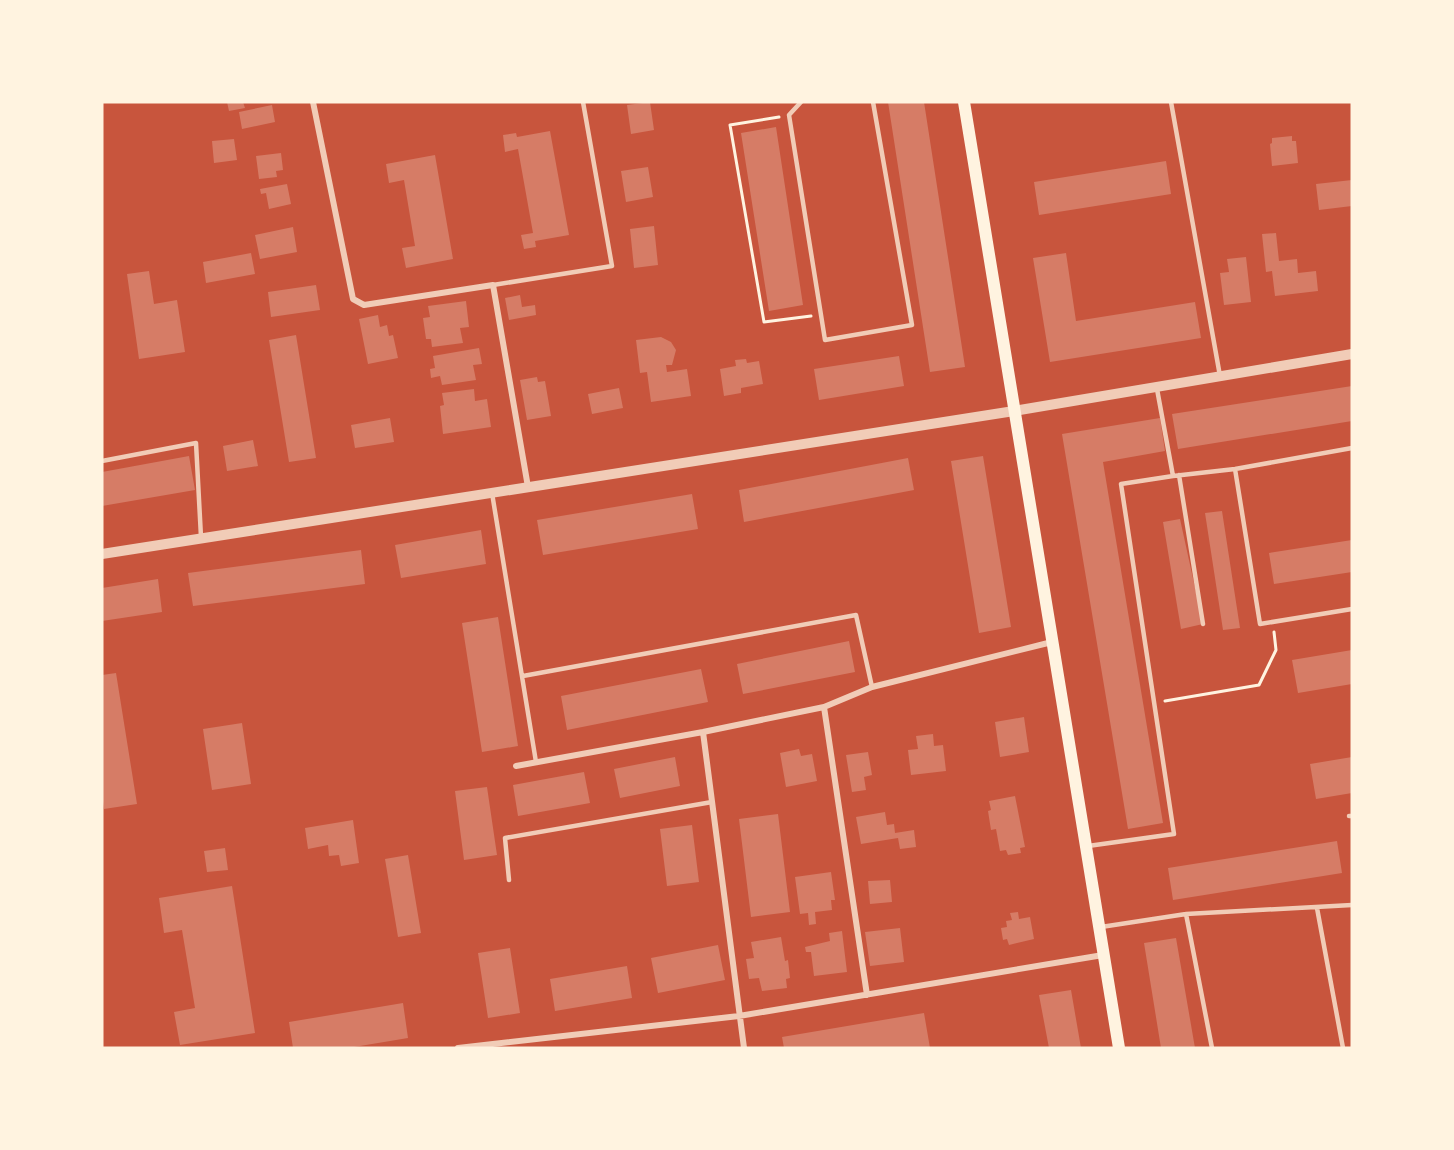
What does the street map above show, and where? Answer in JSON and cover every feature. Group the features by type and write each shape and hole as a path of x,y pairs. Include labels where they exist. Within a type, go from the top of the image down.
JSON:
{"main road":[{"path":"964,102 1119,1048"}],"street":[{"path":"313,102 353,299 364,305 493,285 528,487"},
{"path":"102,554 1014,411 1352,354"},
{"path":"516,766 824,707 872,687 1052,642"},
{"path":"824,707 867,995"},
{"path":"703,732 744,1048"},
{"path":"458,1048 740,1016 1103,955"}],"lane":[{"path":"493,285 612,266 583,102"},
{"path":"801,102 789,115 825,340 912,325 873,102"},
{"path":"1171,102 1220,376"},
{"path":"1157,387 1173,476"},
{"path":"102,461 196,443 201,537"},
{"path":"1085,846 1174,834 1121,484 1235,469 1352,448"},
{"path":"1235,469 1260,624 1352,609"},
{"path":"1179,475 1203,624"},
{"path":"492,493 536,762"},
{"path":"523,676 856,615 872,687"},
{"path":"509,880 505,837 712,802"},
{"path":"1099,927 1186,914 1352,905"},
{"path":"1317,908 1343,1048"},
{"path":"1186,914 1212,1048"}],"path":[{"path":"789,115 730,125 764,322 821,314"},
{"path":"1154,703 1259,685 1276,651 1272,622"}],"building":[{"path":"227,102 243,102 245,108 229,111"},
{"path":"650,102 654,130 631,134 627,105"},
{"path":"888,102 924,102 965,367 930,372"},
{"path":"272,105 275,122 242,129 239,112"},
{"path":"776,127 803,305 769,311 741,133"},
{"path":"550,131 569,235 535,241 536,247 524,249 521,235 533,233 518,149 505,152 503,135 516,133 517,137"},
{"path":"1292,136 1292,141 1296,141 1298,163 1272,166 1270,144 1272,138"},
{"path":"234,139 237,160 214,163 212,141"},
{"path":"281,153 283,170 276,171 277,177 259,179 256,156"},
{"path":"435,155 453,259 406,268 402,248 415,246 404,180 389,183 386,164"},
{"path":"1166,161 1171,194 1039,215 1034,182"},
{"path":"648,167 653,197 626,202 621,171"},
{"path":"1352,180 1352,206 1319,210 1316,184"},
{"path":"287,184 291,204 269,209 266,193 261,194 260,189"},
{"path":"654,226 658,265 634,268 630,229"},
{"path":"293,227 297,252 260,259 255,235"},
{"path":"1276,233 1279,261 1297,259 1298,273 1316,271 1318,291 1275,296 1272,271 1266,272 1262,234"},
{"path":"251,253 255,274 206,283 203,262"},
{"path":"1066,253 1076,321 1195,302 1201,338 1050,362 1033,258"},
{"path":"1246,257 1251,302 1224,305 1220,273 1229,272 1227,259"},
{"path":"149,271 154,304 177,300 185,352 139,359 127,274"},
{"path":"316,285 320,310 271,317 268,292"},
{"path":"520,295 522,307 535,305 536,315 509,320 505,298"},
{"path":"466,301 469,327 460,328 463,343 432,347 431,339 426,339 423,318 430,317 428,306"},
{"path":"378,315 380,327 387,325 389,336 393,335 398,358 368,364 359,319"},
{"path":"296,335 316,458 289,462 269,340"},
{"path":"661,337 671,342 676,350 672,365 666,365 667,372 687,369 691,396 651,402 647,372 640,373 636,340"},
{"path":"479,348 482,364 473,365 476,380 442,385 440,376 431,378 430,369 435,368 433,356"},
{"path":"899,356 904,386 819,400 814,369"},
{"path":"746,359 747,363 759,361 763,384 741,388 741,393 724,396 720,369 736,366 735,360"},
{"path":"537,377 538,382 545,381 551,416 527,420 520,380"},
{"path":"1352,386 1352,421 1178,449 1172,414"},
{"path":"619,388 623,408 592,414 588,394"},
{"path":"474,389 475,401 487,399 491,427 443,434 440,406 444,405 442,393"},
{"path":"390,418 394,442 355,448 351,425"},
{"path":"1160,418 1165,451 1103,462 1163,823 1128,829 1062,434"},
{"path":"253,440 258,466 227,471 223,446"},
{"path":"189,456 195,490 102,506 102,472"},
{"path":"983,456 1011,627 979,633 951,461"},
{"path":"908,458 914,490 744,522 739,490"},
{"path":"692,494 698,529 543,555 537,520"},
{"path":"1222,511 1240,628 1223,630 1205,513"},
{"path":"1180,519 1203,624 1181,629 1163,522"},
{"path":"481,530 486,564 401,578 395,545"},
{"path":"1352,540 1352,572 1274,584 1269,553"},
{"path":"361,550 365,584 193,606 188,573"},
{"path":"158,579 162,612 102,621 102,588"},
{"path":"498,617 518,746 482,752 462,623"},
{"path":"849,641 855,672 743,694 737,664"},
{"path":"1352,650 1352,684 1298,693 1292,660"},
{"path":"701,669 708,702 567,730 561,696"},
{"path":"116,673 137,804 104,809 102,675"},
{"path":"1024,717 1029,752 1000,757 995,722"},
{"path":"242,723 251,784 212,790 203,729"},
{"path":"933,734 934,746 943,745 946,771 911,775 908,750 918,749 916,736"},
{"path":"799,749 801,756 812,754 817,781 786,787 780,753"},
{"path":"868,752 872,775 864,777 866,790 852,792 846,755"},
{"path":"675,757 680,786 620,798 614,769"},
{"path":"1352,757 1352,793 1316,799 1310,764"},
{"path":"584,772 590,803 518,816 513,785"},
{"path":"487,787 497,855 464,860 455,791"},
{"path":"1015,796 1025,847 1020,848 1021,853 1008,855 1006,850 1000,851 996,829 991,830 989,801"},
{"path":"885,812 887,825 894,824 895,833 914,830 916,847 900,849 898,838 861,844 856,817"},
{"path":"778,814 790,912 751,917 739,819"},
{"path":"353,820 359,863 341,866 339,855 329,856 328,845 308,849 305,828"},
{"path":"692,825 699,882 667,886 660,829"},
{"path":"1337,841 1342,873 1173,900 1168,868"},
{"path":"225,848 228,870 207,872 204,851"},
{"path":"408,855 421,933 398,937 385,859"},
{"path":"831,872 835,900 831,900 832,910 815,912 816,924 809,925 808,913 800,914 795,877"},
{"path":"890,880 892,902 870,904 868,881"},
{"path":"232,886 255,1033 180,1045 174,1012 195,1008 182,930 164,933 159,898"},
{"path":"1018,912 1019,919 1030,917 1034,939 1009,945 1007,939 1003,940 1001,928 1007,927 1006,921 1012,920 1010,913"},
{"path":"900,928 904,962 870,966 865,932"},
{"path":"842,931 847,972 814,976 811,952 806,952 805,947 830,941 829,933"},
{"path":"781,937 785,961 788,960 790,978 786,979 787,988 762,991 759,978 749,979 746,959 754,958 751,942"},
{"path":"1176,938 1195,1048 1161,1048 1144,943"},
{"path":"718,945 725,980 658,993 651,958"},
{"path":"510,948 520,1013 488,1018 478,953"},
{"path":"627,966 632,998 555,1011 550,979"},
{"path":"1071,990 1081,1048 1049,1048 1039,995"},
{"path":"403,1003 408,1038 348,1048 293,1048 289,1022"},
{"path":"924,1013 930,1048 784,1048 782,1037"}]}
